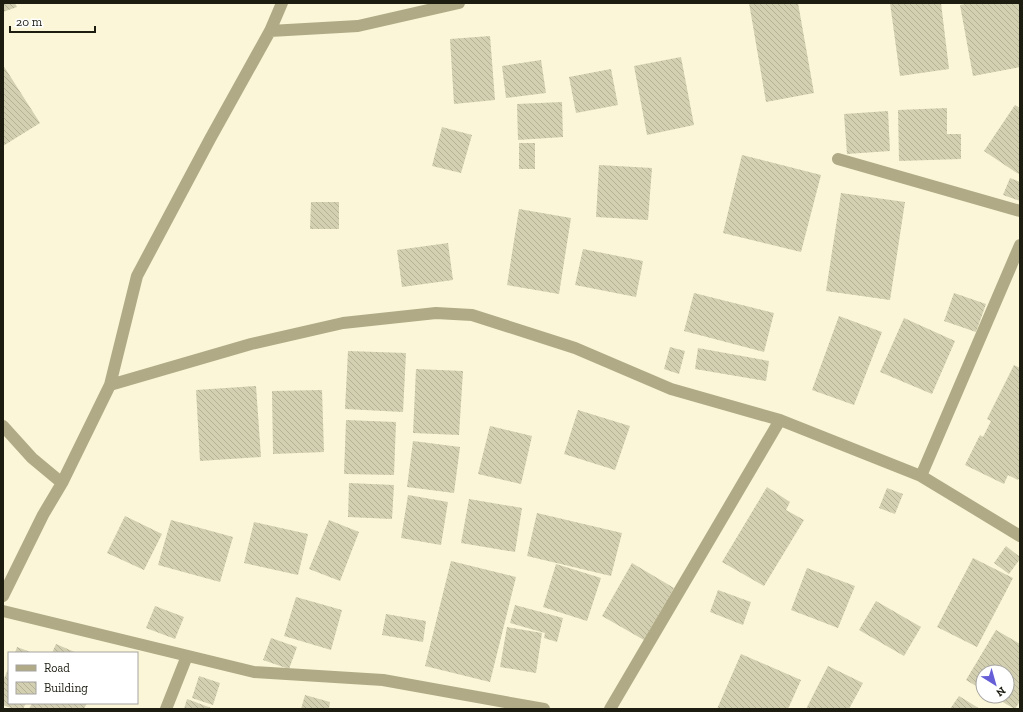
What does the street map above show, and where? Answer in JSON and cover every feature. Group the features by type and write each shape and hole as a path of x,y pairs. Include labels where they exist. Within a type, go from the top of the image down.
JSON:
{"street":[{"path":"3,596 43,515 62,483 110,385 137,276 210,139 270,31 282,3"},
{"path":"270,31 358,26 460,3"},
{"path":"838,159 1020,211"},
{"path":"921,476 1020,245"},
{"path":"110,385 251,344 343,323 436,313 472,315 576,348 671,389 780,420 921,476 1020,536"},
{"path":"610,709 780,420"},
{"path":"3,426 32,458 62,483"},
{"path":"3,611 254,672 383,680 544,709"},
{"path":"166,709 187,656"}],"building":[{"path":"3,3 15,3 17,7 3,12"},
{"path":"749,3 798,3 814,93 766,102"},
{"path":"890,3 941,3 949,69 900,76"},
{"path":"970,3 1020,3 1020,67 973,76 960,5"},
{"path":"490,36 495,100 454,104 450,39"},
{"path":"681,57 694,125 647,135 634,66"},
{"path":"541,60 546,93 506,98 502,66"},
{"path":"3,65 40,123 3,146"},
{"path":"611,69 618,105 576,113 569,77"},
{"path":"562,102 563,137 518,140 517,104"},
{"path":"1015,105 1020,108 1020,175 984,151"},
{"path":"947,108 947,134 961,134 961,159 899,161 898,110"},
{"path":"888,111 890,151 847,154 844,114"},
{"path":"442,127 472,135 461,173 432,166"},
{"path":"519,143 535,143 535,169 519,169"},
{"path":"742,155 821,175 801,252 723,233"},
{"path":"599,165 652,168 648,220 596,217"},
{"path":"1010,178 1020,182 1020,201 1003,195"},
{"path":"841,193 905,202 890,300 826,291"},
{"path":"311,202 339,202 339,229 310,229"},
{"path":"519,209 571,218 559,294 507,285"},
{"path":"448,243 453,280 402,287 397,250"},
{"path":"583,249 643,261 636,297 575,285"},
{"path":"694,293 774,313 764,352 684,331"},
{"path":"954,293 986,304 976,332 944,321"},
{"path":"839,316 882,332 854,405 812,390"},
{"path":"904,318 955,341 932,394 880,372"},
{"path":"670,347 685,351 679,374 664,369"},
{"path":"698,348 769,361 766,381 695,369"},
{"path":"348,351 406,353 403,412 345,409"},
{"path":"1014,365 1020,368 1020,477 1018,480 1008,475 1004,484 965,465 980,435 983,437 991,421 987,419"},
{"path":"416,369 463,371 459,435 413,433"},
{"path":"256,386 261,457 200,461 196,390"},
{"path":"322,390 324,452 273,454 272,391"},
{"path":"578,410 630,426 615,470 564,454"},
{"path":"346,420 396,422 394,475 344,474"},
{"path":"490,426 532,436 521,484 478,474"},
{"path":"413,441 460,447 454,493 407,487"},
{"path":"349,483 394,485 392,519 348,517"},
{"path":"767,487 790,502 786,510 804,520 764,586 722,562"},
{"path":"887,488 903,494 895,514 879,508"},
{"path":"408,495 448,502 441,545 401,538"},
{"path":"469,499 522,508 515,552 461,543"},
{"path":"537,513 622,533 611,576 527,556"},
{"path":"125,516 162,534 144,570 107,553"},
{"path":"171,520 233,537 220,582 158,565"},
{"path":"329,520 359,532 340,581 309,569"},
{"path":"254,522 308,534 298,575 244,563"},
{"path":"1006,546 1020,557 1009,574 994,563"},
{"path":"973,558 1013,578 977,647 937,627"},
{"path":"451,561 516,577 490,682 425,666"},
{"path":"632,563 674,588 644,640 602,616"},
{"path":"556,564 601,578 587,621 543,607"},
{"path":"807,568 855,586 838,628 791,610"},
{"path":"718,590 751,602 743,625 710,612"},
{"path":"296,597 342,610 331,650 284,636"},
{"path":"876,601 921,627 904,656 859,630"},
{"path":"515,605 563,618 557,642 544,638 545,633 510,623"},
{"path":"155,606 184,617 175,639 146,628"},
{"path":"386,614 426,621 423,642 382,635"},
{"path":"507,627 542,633 536,673 500,667"},
{"path":"996,630 1020,644 1020,701 1015,709 1006,704 1015,704 1015,664 976,664"},
{"path":"271,638 297,647 289,669 263,660"},
{"path":"56,644 75,652 52,652"},
{"path":"17,647 30,652 15,652"},
{"path":"741,654 801,680 788,709 717,709"},
{"path":"975,665 975,685 966,680"},
{"path":"828,666 863,683 849,709 806,709"},
{"path":"8,669 8,704 26,704 23,709 13,709 3,705 3,681"},
{"path":"199,676 220,683 213,705 192,698"},
{"path":"305,695 330,702 329,709 301,709"},
{"path":"959,696 980,709 950,709"},
{"path":"187,699 214,709 184,709"},
{"path":"32,704 86,704 84,709 29,709"}]}
